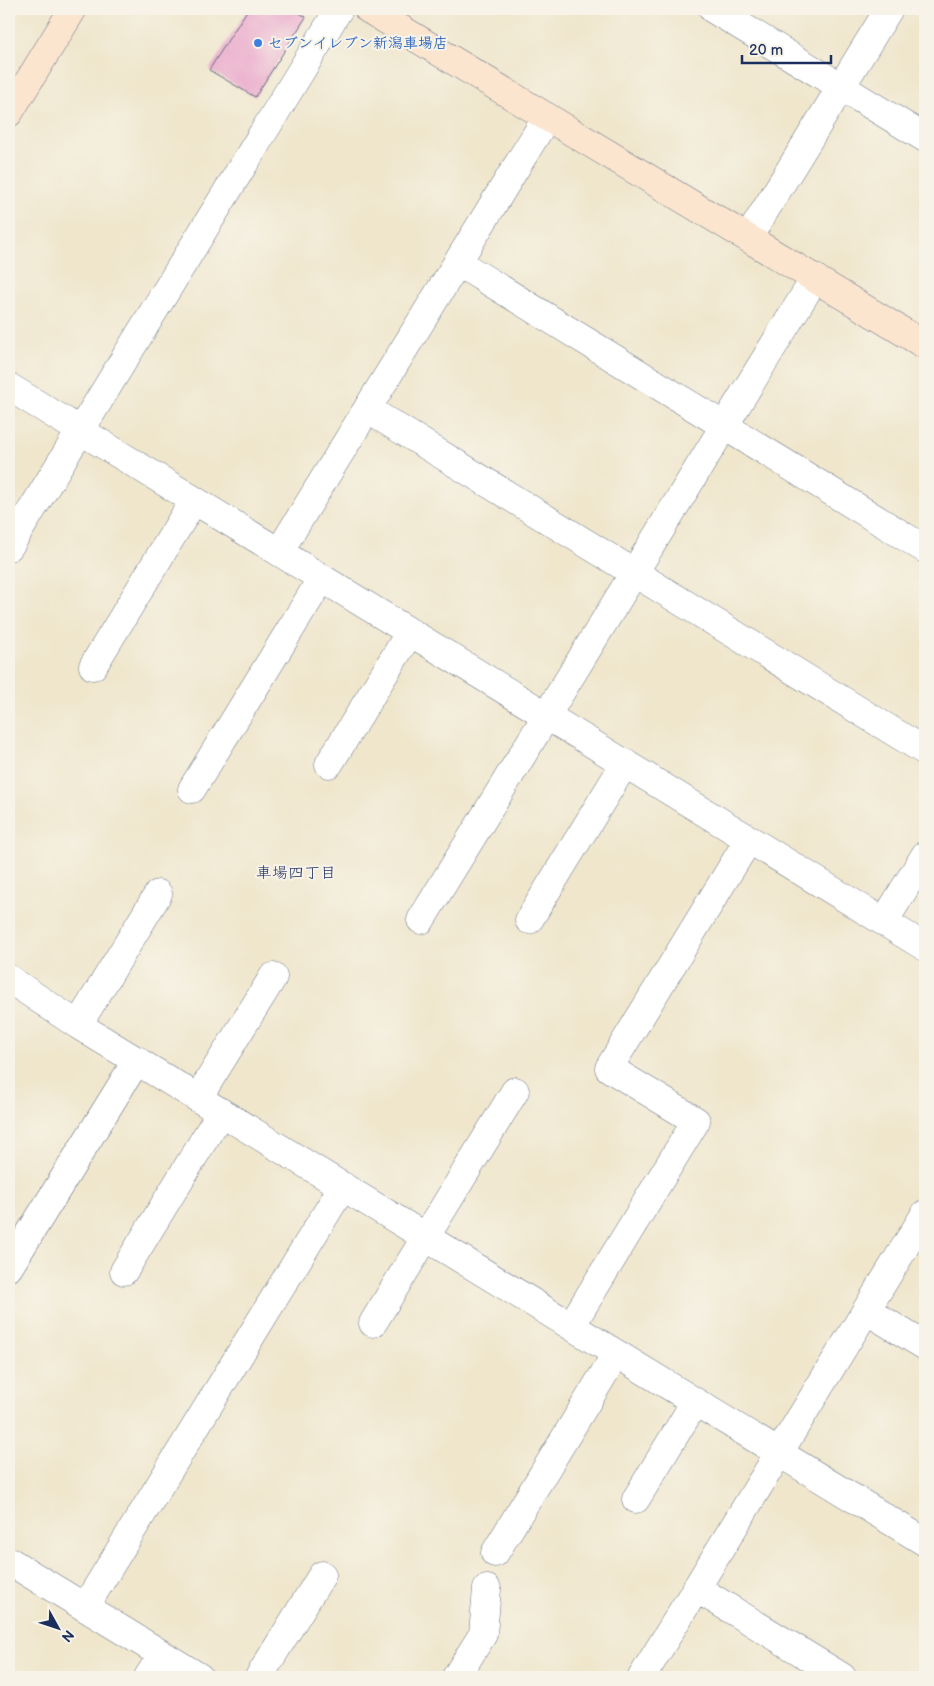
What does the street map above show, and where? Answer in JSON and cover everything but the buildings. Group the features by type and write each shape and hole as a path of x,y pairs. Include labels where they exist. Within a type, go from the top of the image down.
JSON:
{"street":[{"path":"9,114 73,9"},
{"path":"9,547 338,9"},
{"path":"368,9 925,345"},
{"path":"713,9 925,138"},
{"path":"748,238 889,9"},
{"path":"280,552 546,116"},
{"path":"457,262 925,548"},
{"path":"421,920 814,278"},
{"path":"9,387 925,947"},
{"path":"367,409 925,751"},
{"path":"93,666 194,500"},
{"path":"192,789 322,578"},
{"path":"329,764 410,632"},
{"path":"529,920 625,763"},
{"path":"571,1326 696,1121 609,1068 749,839"},
{"path":"884,922 925,855"},
{"path":"78,1024 158,894"},
{"path":"124,1271 210,1105 273,977"},
{"path":"9,979 78,1024 925,1542"},
{"path":"9,1267 137,1060"},
{"path":"373,1323 515,1091"},
{"path":"85,1608 343,1186"},
{"path":"642,1677 925,1214"},
{"path":"866,1310 925,1346"},
{"path":"494,1553 616,1354"},
{"path":"636,1499 695,1402"},
{"path":"9,1561 85,1608 155,1666 199,1677"},
{"path":"259,1677 322,1574"},
{"path":"696,1588 842,1677"},
{"path":"456,1677 483,1634 487,1589"}],"place":[{"name":"セブンイレブン新潟車場店","path":"258,43"}],"district":[{"name":"車場四丁目","path":"296,873"}]}
